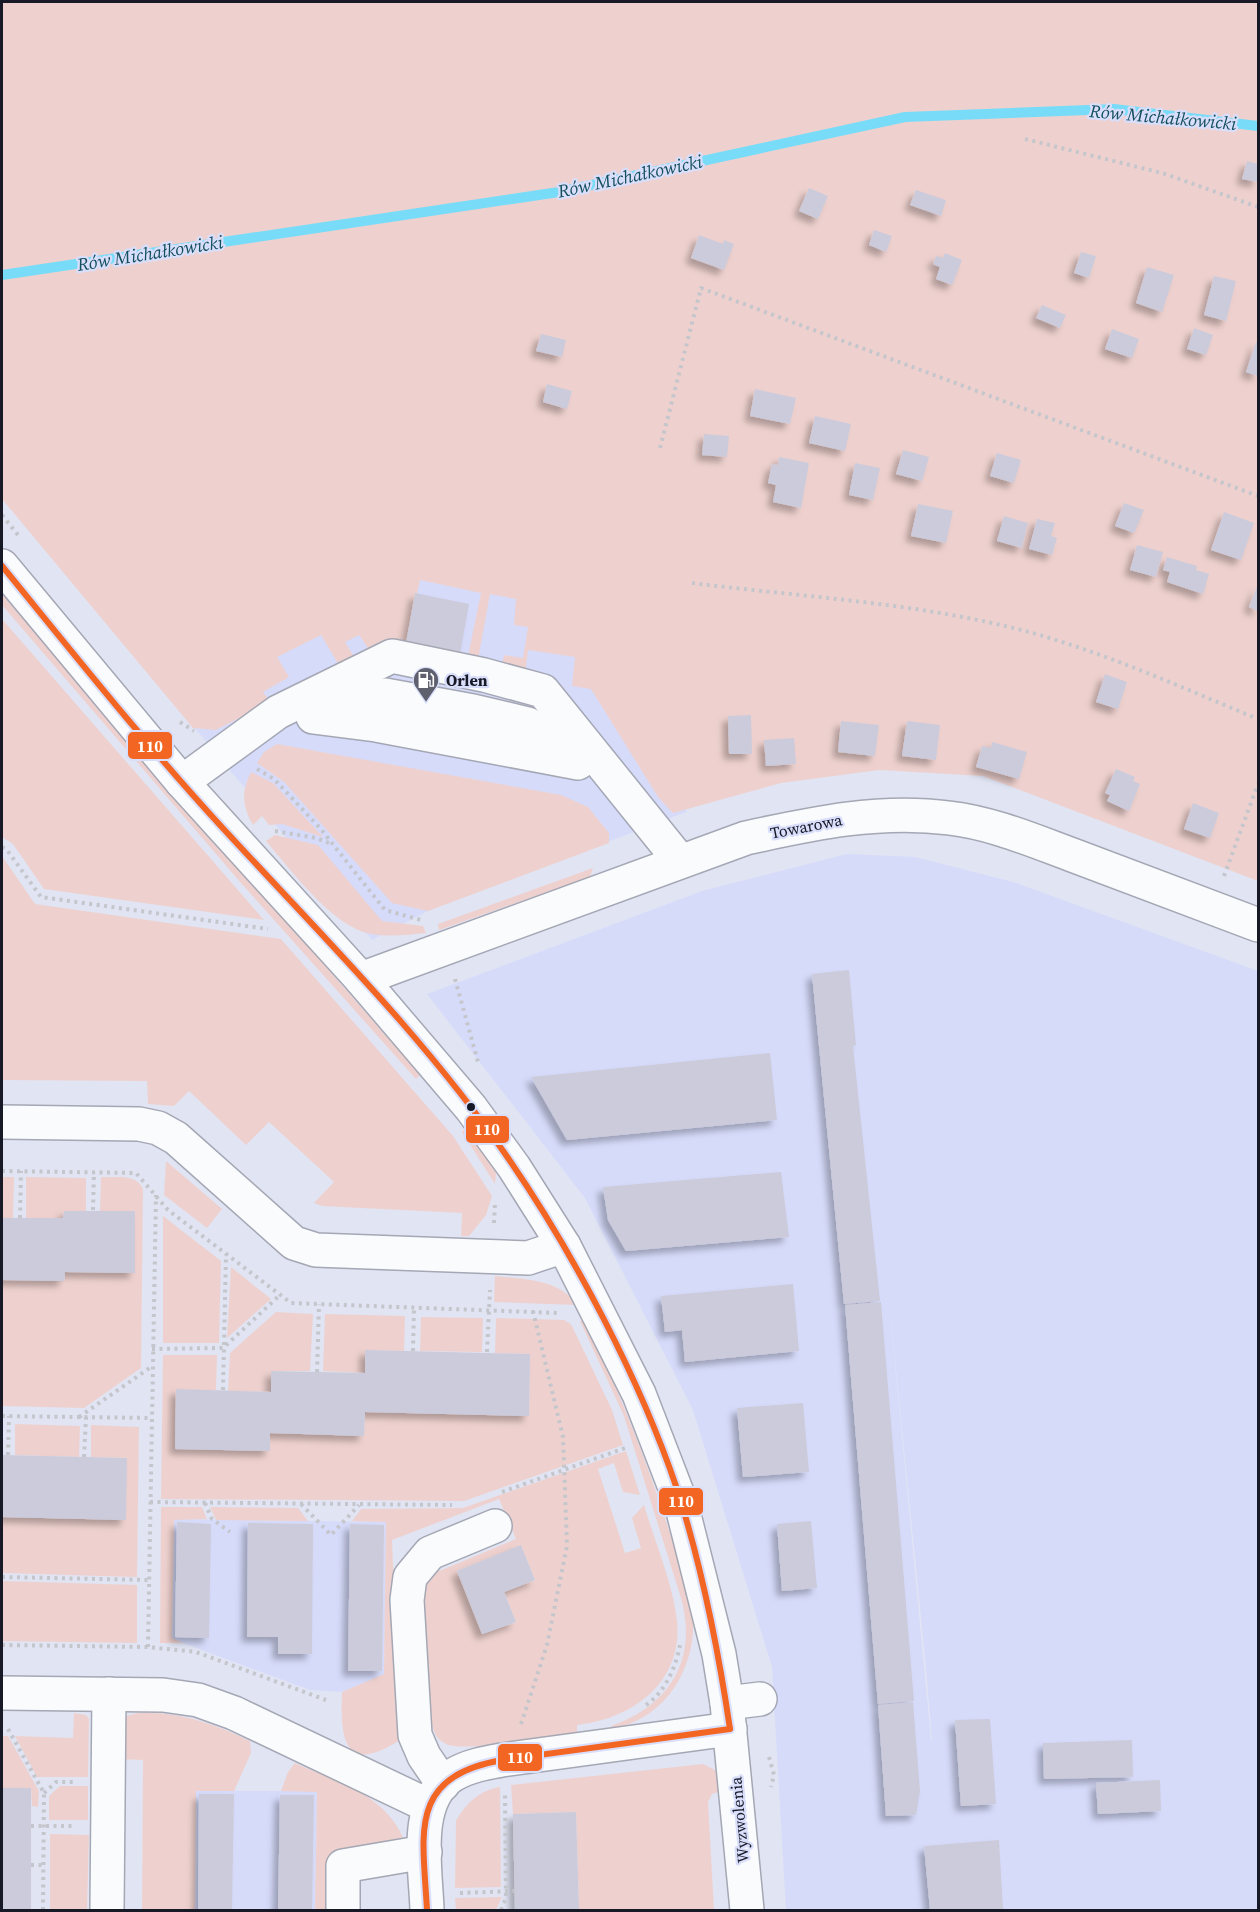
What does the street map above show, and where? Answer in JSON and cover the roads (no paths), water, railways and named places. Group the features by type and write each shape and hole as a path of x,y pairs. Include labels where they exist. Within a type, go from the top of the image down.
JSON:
{"street":[{"name":"Wyzwolenia","path":"2,566 182,782 361,979 471,1108 514,1167 564,1245 639,1394 681,1503 719,1654 729,1716 747,1911"},
{"path":"182,782 278,712 385,695 528,724 603,767 680,861"},
{"name":"Towarowa","path":"361,979 747,838 858,816 906,814 951,818 1006,831 1258,925"},
{"path":"2,1122 139,1124 158,1128 176,1138 294,1242 316,1250 528,1258 564,1245"},
{"path":"438,1902 425,1852 436,1795 416,1735 407,1600 410,1576 419,1562 430,1553 495,1526"},
{"path":"2,1693 163,1695 198,1700 436,1795"},
{"path":"107,1911 109,1694"},
{"path":"436,1795 452,1776 471,1766 729,1716 760,1699"},
{"path":"344,1911 343,1866 425,1852"}],"waterway":[{"name":"Rów Michałkowicki","path":"2,275 559,192 905,117 1114,109 1258,126"}],"place":[{"name":"Orlen","path":"426,703"}]}
